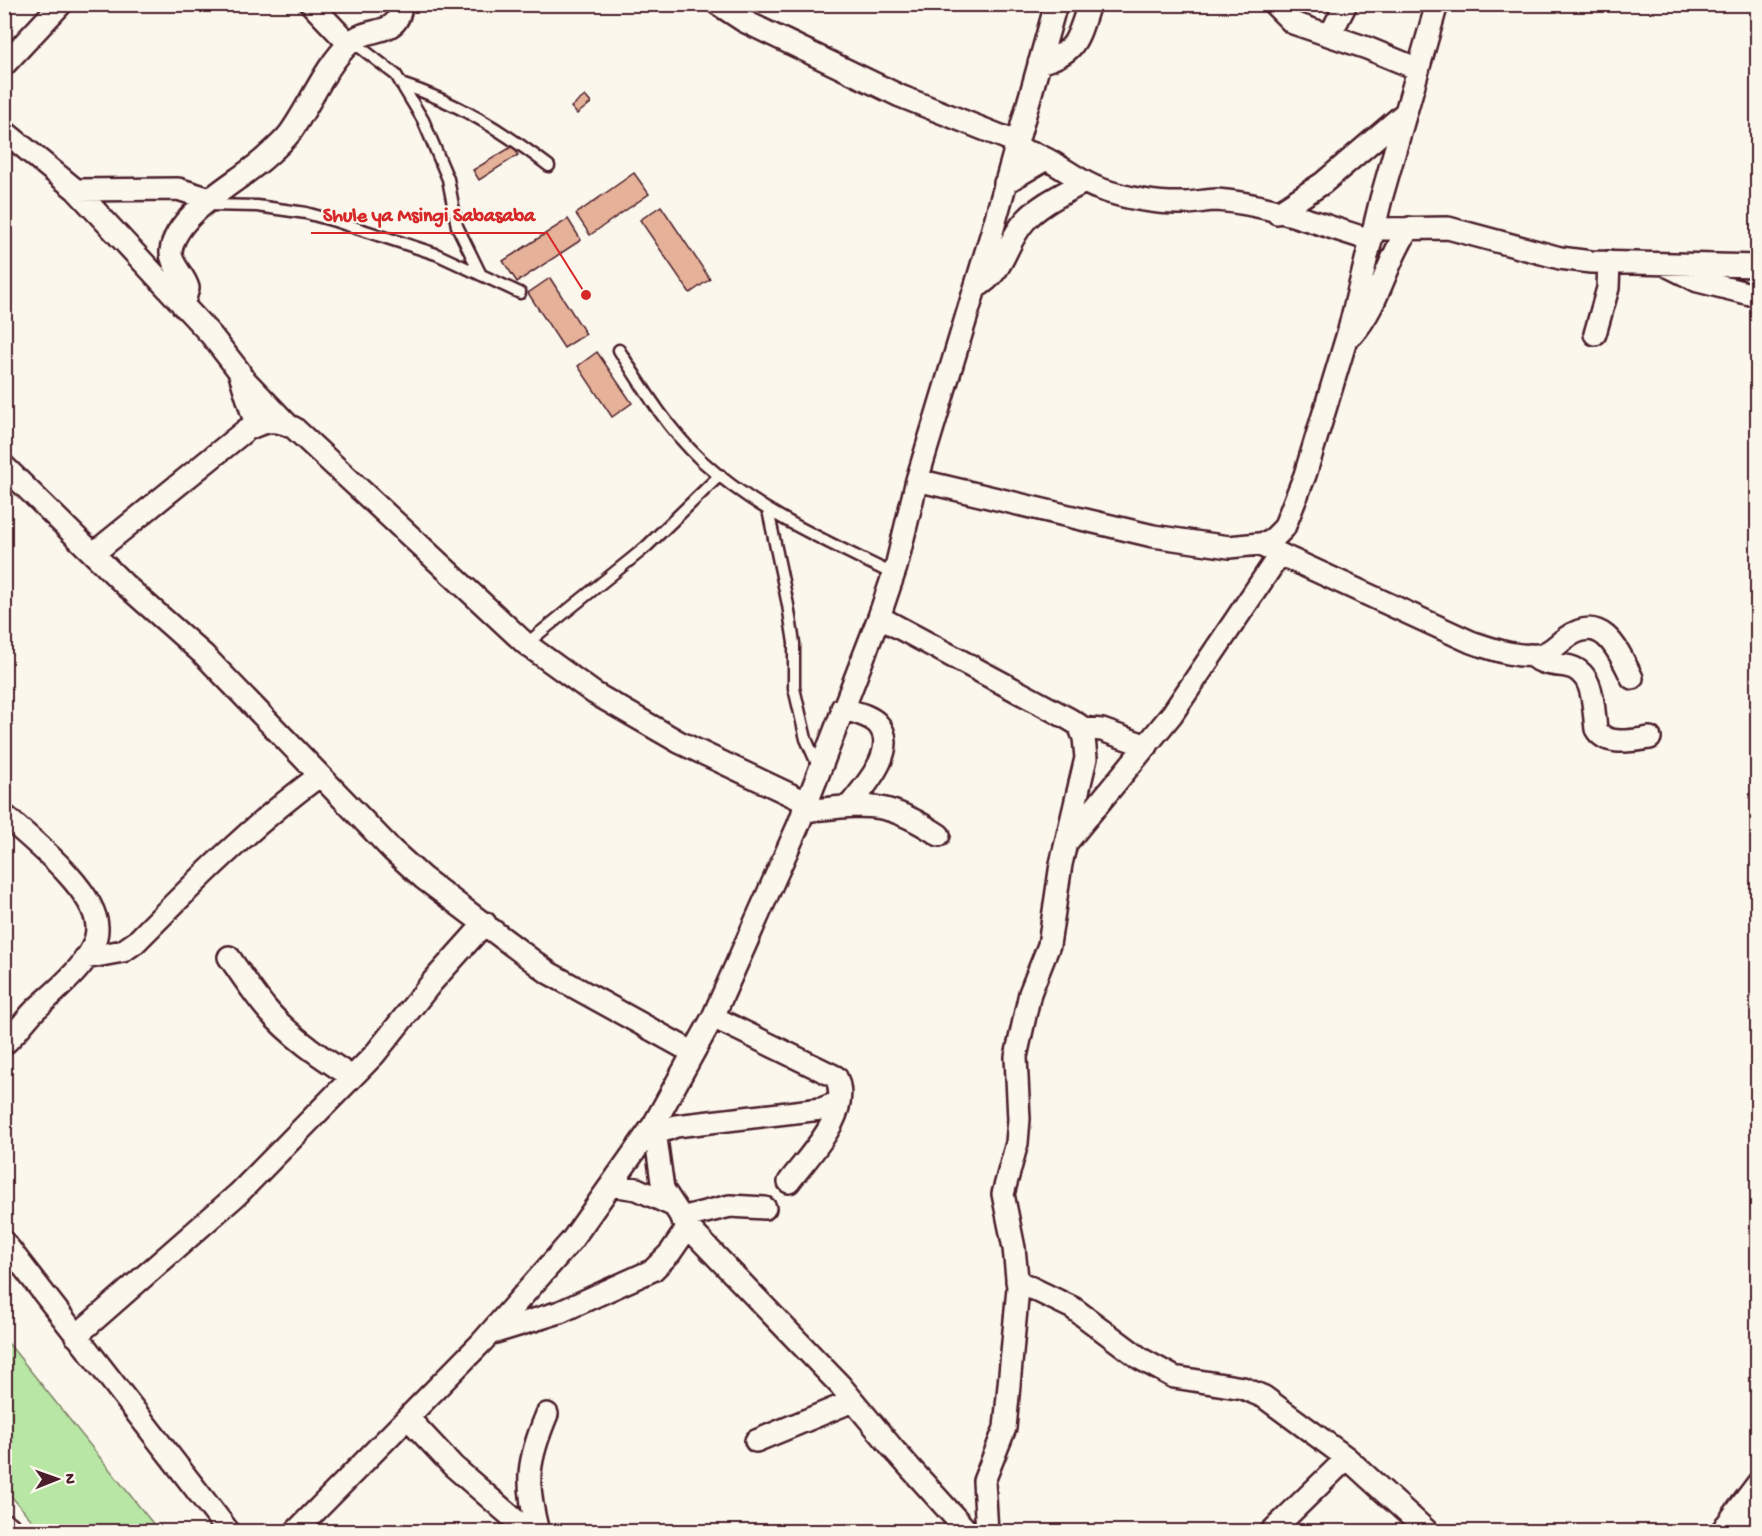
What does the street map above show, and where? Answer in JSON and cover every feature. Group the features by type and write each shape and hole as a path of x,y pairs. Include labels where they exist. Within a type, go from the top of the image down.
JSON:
{"street":[{"path":"4,65 61,4"},
{"path":"311,4 351,42"},
{"path":"183,306 188,288 172,260 171,251 177,236 206,202 265,158 290,133 302,110 351,42 360,35 390,27 400,14 401,4"},
{"path":"718,4 744,21 900,96 1046,159 1098,189 1125,196 1185,203 1216,200 1372,235 1409,228 1448,228 1560,258 1609,262 1754,266"},
{"path":"295,1532 489,1334 572,1240 654,1129 692,1052 713,1017 805,807 879,617 1056,4"},
{"path":"1039,63 1061,57 1068,52 1079,34 1089,4"},
{"path":"1274,4 1293,23 1418,69"},
{"path":"1330,35 1346,4"},
{"path":"917,480 1153,536 1229,547 1269,543 1284,528 1305,475 1344,344 1437,4"},
{"path":"4,112 8,133 76,190 211,335 241,376 272,405 289,426 526,644 594,693 679,742 805,807 865,805 890,809 913,818 939,835"},
{"path":"1276,213 1323,183 1406,113"},
{"path":"1005,183 1046,159"},
{"path":"975,288 991,279 999,270 1025,222 1084,182"},
{"path":"76,190 178,189 206,202"},
{"path":"1344,344 1362,324 1396,247 1409,228"},
{"path":"1595,334 1608,288 1609,262"},
{"path":"1665,264 1698,281 1758,296"},
{"path":"241,376 256,425"},
{"path":"94,554 215,454 256,425 278,420 289,426"},
{"path":"4,466 94,554 204,656 400,857 549,973 692,1052"},
{"path":"1260,545 1424,618 1471,642 1506,653 1548,652 1568,636 1587,629 1599,631 1609,638 1632,678"},
{"path":"1066,843 1147,746 1211,659 1280,554"},
{"path":"879,617 1069,718 1080,728 1086,758 1066,843 1049,945 1030,993 1016,1057 1019,1119 1017,1143 1003,1194 1014,1248 1017,1281 1005,1428 984,1481 987,1532"},
{"path":"1530,654 1542,663 1567,666 1580,672 1592,690 1596,729 1599,735 1607,740 1619,741 1650,738"},
{"path":"842,708 870,718 878,724 884,735 882,758 849,806"},
{"path":"1080,728 1102,730 1147,746"},
{"path":"85,958 123,951 136,942 227,851 284,802 319,776"},
{"path":"4,815 76,884 90,904 97,927 93,945 75,974 4,1044"},
{"path":"76,1336 238,1194 374,1055 433,981 485,923"},
{"path":"229,957 266,1008 289,1031 314,1052 352,1077"},
{"path":"713,1017 765,1045 828,1071 836,1077 839,1083 839,1102 824,1136 789,1182"},
{"path":"654,1129 821,1109 839,1102"},
{"path":"654,1129 663,1189 680,1216 853,1401 968,1532"},
{"path":"611,1185 637,1189 680,1216 730,1206 765,1208"},
{"path":"489,1334 560,1312 653,1270 670,1253 680,1216"},
{"path":"4,1242 229,1532"},
{"path":"1017,1281 1073,1308 1141,1359 1174,1377 1243,1388 1264,1397 1347,1458 1428,1532"},
{"path":"756,1441 853,1401"},
{"path":"538,1532 528,1495 528,1475 538,1436 547,1414"},
{"path":"408,1418 453,1466 529,1532"},
{"path":"1271,1532 1347,1458"},
{"path":"1723,1528 1758,1483"},
{"path":"1723,1528 1758,1520"}],"lane":[{"path":"351,42 374,56 396,75 423,120 448,179 457,226 481,275"},
{"path":"401,84 458,105 514,140 549,166"},
{"path":"206,202 306,213 436,254 520,293"},
{"path":"619,350 660,415 700,459 768,510 893,574"},
{"path":"526,644 645,547 720,475"},
{"path":"768,510 789,605 794,643 794,688 807,739 819,768"}],"green space":[{"path":"4,1339 159,1531 41,1531 5,1489"}],"building":[{"path":"585,96 591,103 577,114 571,107"},
{"path":"513,146 518,155 479,180 473,170"},
{"path":"634,173 649,194 590,235 576,214"},
{"path":"661,206 710,279 690,293 640,220"},
{"path":"568,219 581,240 517,282 503,261"},
{"path":"550,278 586,334 564,348 528,293"},
{"path":"597,352 632,403 612,417 578,366"}],"place":[{"name":"Shule ya Msingi Sabasaba","path":"586,295"}]}
